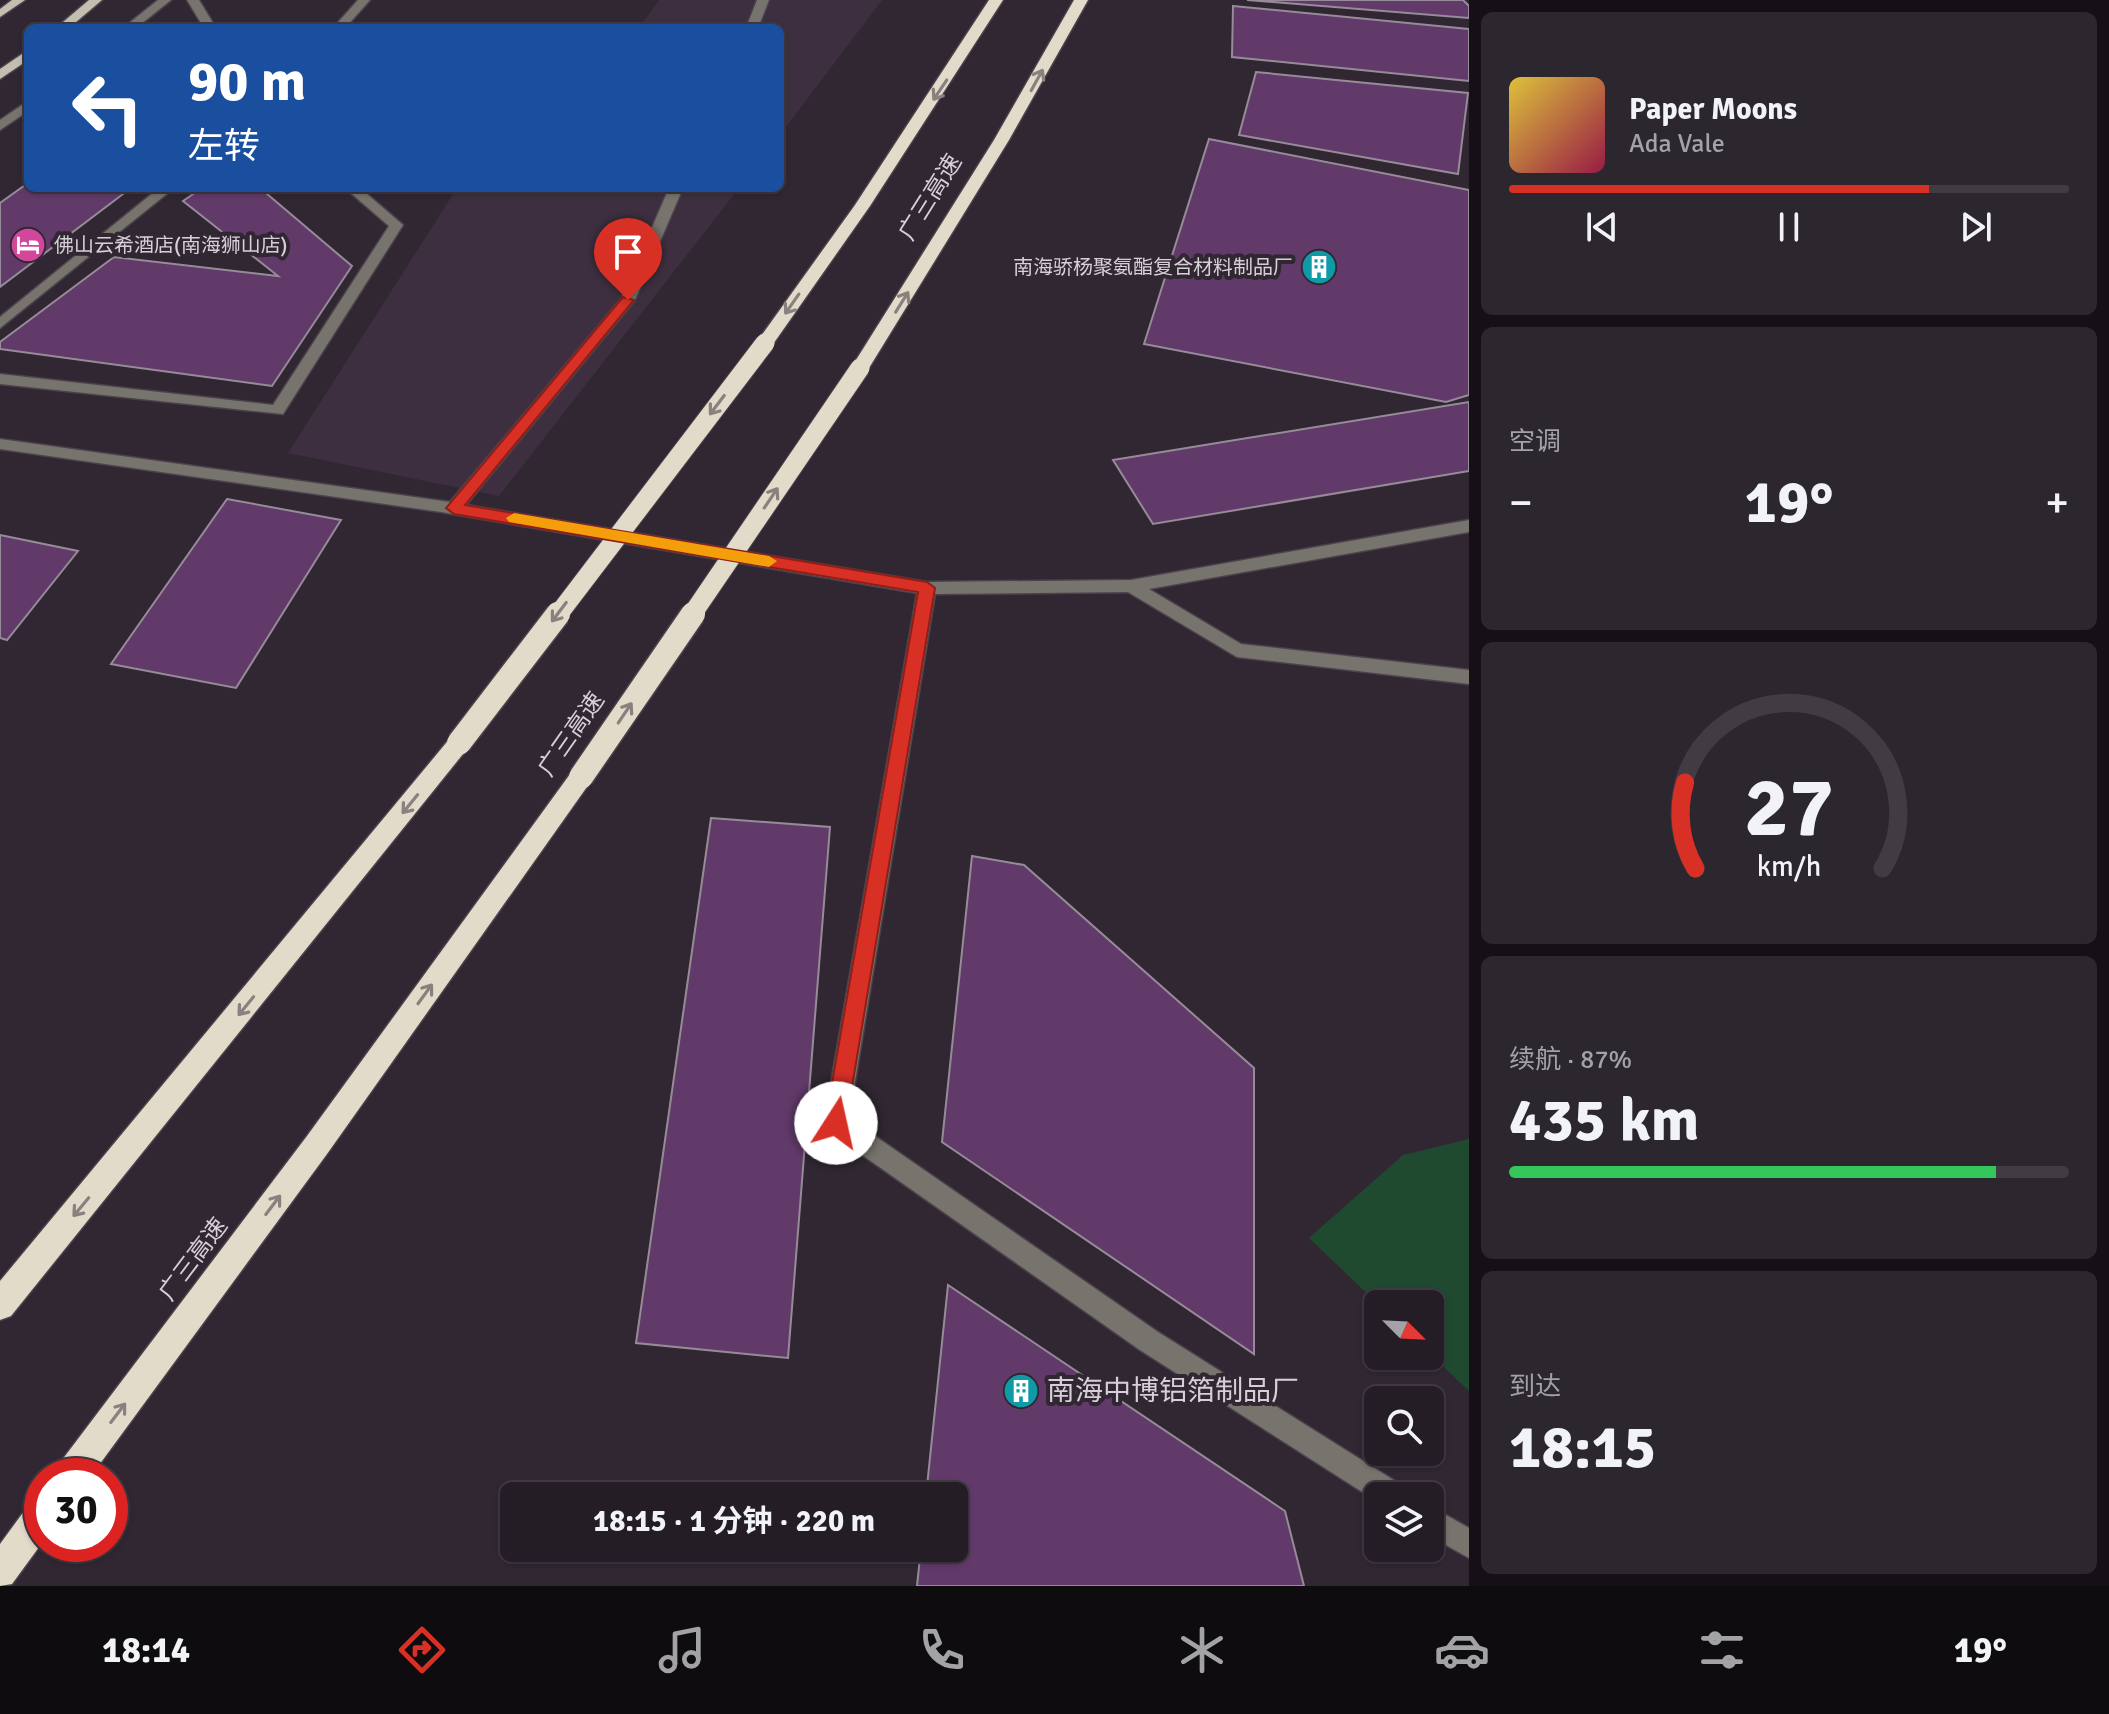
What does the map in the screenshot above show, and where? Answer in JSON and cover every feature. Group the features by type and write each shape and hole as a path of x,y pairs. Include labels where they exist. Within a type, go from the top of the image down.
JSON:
{"highway":[{"name":"广三高速","path":"0,1305 182,1086 459,743 765,343 862,206 996,0"},
{"name":"广三高速","path":"84,1458 326,1132 581,777 860,368 967,198 1036,83 1081,0"},
{"path":"0,1572 24,1539"}],"main road":[{"path":"0,14 19,0"},
{"path":"67,24 96,0"},
{"path":"0,75 24,57"}],"street":[{"path":"134,24 165,0"},
{"path":"193,0 208,24"},
{"path":"343,24 364,0"},
{"path":"754,24 763,0"},
{"path":"0,126 24,108"},
{"path":"0,324 162,192"},
{"path":"0,379 277,410 396,225 357,192"},
{"path":"454,508 628,300 674,192"},
{"path":"0,444 454,508 927,588 1131,586 1469,526"},
{"path":"1131,586 1237,650 1469,677"},
{"path":"927,588 836,1123 1149,1341 1371,1482"},
{"path":"1444,1529 1469,1544"}],"shaded area":[{"path":"659,0 882,0 784,130 784,24 642,24"},
{"path":"454,192 736,192 499,496 288,453"}],"green space":[{"path":"1469,1139 1469,1391 1444,1367 1444,1290 1364,1291 1309,1238 1403,1155"}],"building":[{"path":"1247,0 1463,0 1469,6 1469,18"},
{"path":"1233,6 1469,29 1469,81 1232,57"},
{"path":"1256,72 1468,93 1458,174 1239,135"},
{"name":"南海骄杨聚氨酯复合材料制品厂","path":"1209,139 1469,190 1469,395 1446,402 1144,344"},
{"name":"佛山云希酒店(南海狮山店)","path":"24,186 24,192 126,192 0,287 0,203"},
{"path":"196,192 265,192 352,266 272,386 0,349 0,342 114,257 278,276 183,201"},
{"path":"1469,402 1469,471 1153,524 1113,460"},
{"path":"227,499 341,520 236,688 111,664"},
{"path":"0,535 78,551 7,640 0,638"},
{"path":"711,818 830,827 788,1358 636,1343"},
{"path":"972,856 1024,865 1254,1068 1254,1354 942,1142"},
{"name":"南海中博铝箔制品厂","path":"948,1285 1285,1511 1304,1586 917,1586 920,1562 968,1562 968,1482 927,1482"}],"slow traffic":[{"path":"514,518 769,561"}],"place":[{"name":"佛山云希酒店(南海狮山店)","path":"28,245"},
{"name":"南海骄杨聚氨酯复合材料制品厂","path":"1319,267"},
{"name":"南海中博铝箔制品厂","path":"1021,1391"}],"route":[{"path":"628,300 454,508 927,588 836,1123"}]}
